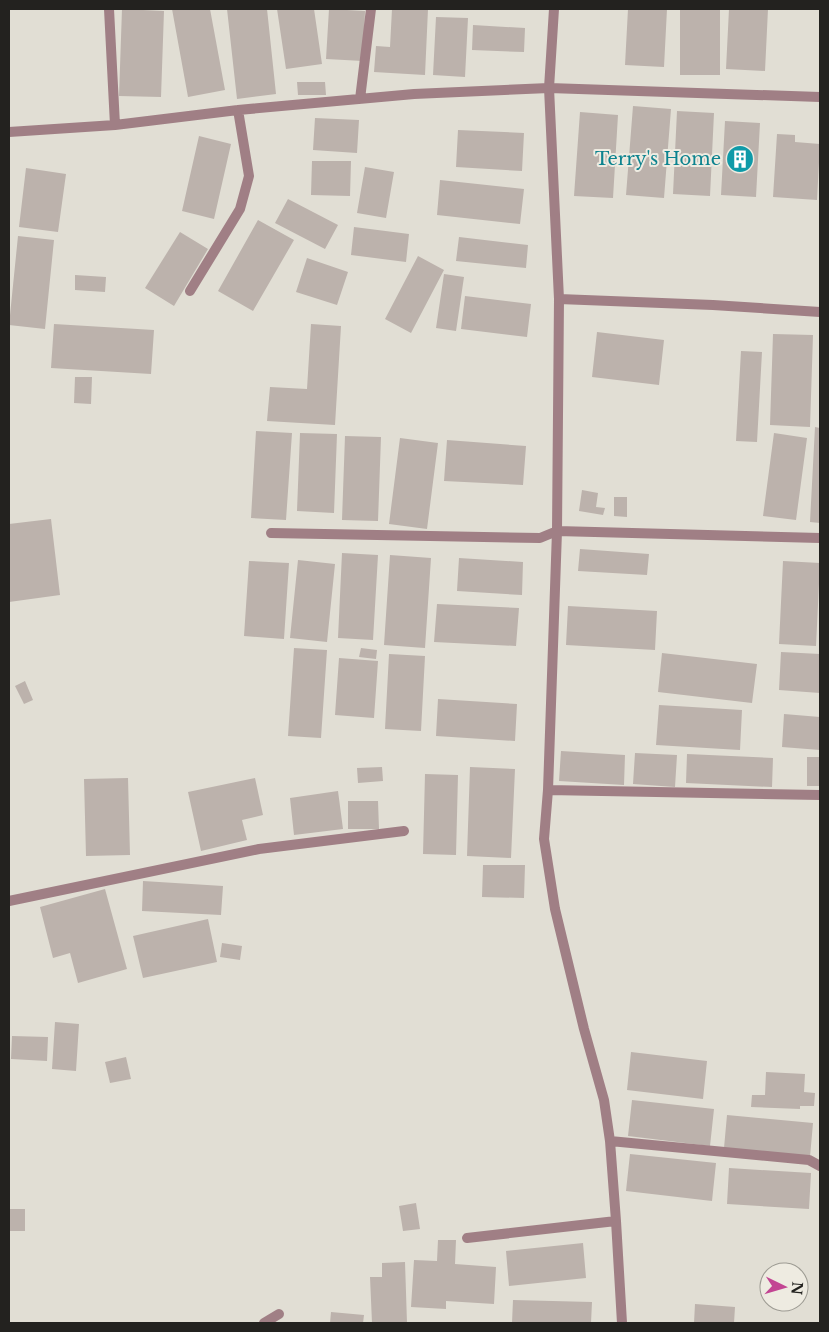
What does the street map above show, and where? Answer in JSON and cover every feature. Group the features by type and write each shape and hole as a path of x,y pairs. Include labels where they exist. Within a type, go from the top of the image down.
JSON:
{"street":[{"path":"109,9 114,125"},
{"path":"360,99 371,9"},
{"path":"554,9 549,88 559,299 557,531 548,790 544,839 555,909 584,1029 604,1100 610,1141 622,1323"},
{"path":"9,132 114,125 238,110 414,94 549,88 820,97"},
{"path":"190,291 240,210 249,176 238,110"},
{"path":"559,299 713,305 820,312"},
{"path":"271,533 540,538 557,531 820,538"},
{"path":"548,790 820,795"},
{"path":"9,902 259,849 404,831"},
{"path":"610,1141 809,1160 820,1166"},
{"path":"467,1238 616,1221"},
{"path":"264,1323 279,1314"}],"building":[{"path":"122,9 164,11 161,97 119,96"},
{"path":"172,9 210,9 225,90 188,97"},
{"path":"227,9 267,9 276,94 237,99"},
{"path":"277,9 314,9 322,64 286,69"},
{"path":"329,9 365,11 363,61 326,59"},
{"path":"392,9 428,9 425,75 374,72 376,46 390,47"},
{"path":"628,9 667,9 664,67 625,65"},
{"path":"680,9 720,9 720,75 680,75"},
{"path":"729,9 768,9 765,71 726,69"},
{"path":"436,17 468,18 465,77 433,75"},
{"path":"473,25 525,28 524,52 472,50"},
{"path":"297,82 325,82 326,95 298,95"},
{"path":"633,106 671,109 664,198 626,195"},
{"path":"677,111 714,113 710,196 673,194"},
{"path":"580,112 618,115 613,198 574,196"},
{"path":"315,118 359,120 357,153 313,150"},
{"name":"Terry's Home","path":"725,121 760,123 756,197 721,195"},
{"path":"458,130 524,133 522,171 456,167"},
{"path":"777,134 795,135 795,142 820,144 817,200 773,197"},
{"path":"199,136 231,144 214,219 182,211"},
{"path":"312,161 351,161 350,196 311,195"},
{"path":"365,167 394,172 386,218 357,213"},
{"path":"26,168 66,174 58,232 19,227"},
{"path":"440,180 524,189 520,224 437,215"},
{"path":"288,199 338,225 325,249 275,223"},
{"path":"258,220 294,240 253,311 218,291"},
{"path":"354,227 409,234 406,262 351,255"},
{"path":"180,232 208,249 174,306 145,288"},
{"path":"18,236 54,240 45,329 9,325"},
{"path":"459,237 528,245 526,268 456,261"},
{"path":"418,256 444,270 411,333 385,319"},
{"path":"307,258 348,272 337,305 296,292"},
{"path":"444,274 464,277 456,331 436,328"},
{"path":"75,275 106,277 105,292 75,290"},
{"path":"465,296 531,304 527,337 461,329"},
{"path":"54,324 154,330 151,374 51,368"},
{"path":"311,324 341,326 335,425 267,421 270,387 307,389"},
{"path":"597,332 664,340 659,385 592,377"},
{"path":"773,334 813,335 810,427 770,425"},
{"path":"741,351 762,352 757,442 736,441"},
{"path":"75,377 92,377 91,404 74,403"},
{"path":"815,427 820,428 820,523 810,522"},
{"path":"256,431 292,433 286,520 251,518"},
{"path":"300,433 337,434 334,513 297,511"},
{"path":"774,433 807,438 796,520 763,516"},
{"path":"345,436 381,437 378,521 342,520"},
{"path":"400,438 438,443 427,529 389,524"},
{"path":"447,440 526,446 523,485 444,481"},
{"path":"582,490 598,493 596,507 605,508 603,515 579,511"},
{"path":"614,497 627,497 627,517 614,516"},
{"path":"51,519 60,595 9,602 9,524"},
{"path":"580,549 649,554 647,575 578,571"},
{"path":"342,553 378,555 373,640 338,638"},
{"path":"390,555 431,558 425,648 384,645"},
{"path":"459,558 523,562 522,595 457,591"},
{"path":"298,560 335,564 327,642 290,638"},
{"path":"249,561 289,563 284,639 244,636"},
{"path":"783,561 820,563 816,646 779,644"},
{"path":"437,604 519,608 516,646 434,642"},
{"path":"568,606 657,611 655,650 566,645"},
{"path":"294,648 327,650 321,738 288,736"},
{"path":"361,648 377,650 376,659 359,657"},
{"path":"781,652 820,654 820,693 779,690"},
{"path":"662,653 757,664 752,703 658,692"},
{"path":"389,654 425,656 421,731 385,729"},
{"path":"339,658 378,661 374,718 335,715"},
{"path":"25,681 33,700 24,704 15,686"},
{"path":"438,699 517,704 515,741 436,736"},
{"path":"659,705 742,710 740,750 656,745"},
{"path":"784,714 820,717 820,750 782,747"},
{"path":"561,751 625,755 624,785 559,781"},
{"path":"635,753 677,755 675,787 633,784"},
{"path":"687,754 773,758 772,787 686,783"},
{"path":"807,757 820,757 820,786 807,786"},
{"path":"382,767 383,781 358,783 357,768"},
{"path":"470,767 515,769 511,858 467,856"},
{"path":"425,774 458,775 456,855 423,854"},
{"path":"128,778 130,855 86,856 84,779"},
{"path":"255,778 263,815 242,820 247,840 201,851 188,792"},
{"path":"338,791 343,829 294,835 290,798"},
{"path":"348,801 378,801 379,829 348,829"},
{"path":"483,865 525,865 524,898 482,897"},
{"path":"143,881 223,886 221,915 142,911"},
{"path":"105,889 127,969 78,983 70,953 53,958 40,907"},
{"path":"208,919 217,962 143,978 133,936"},
{"path":"222,943 242,946 240,960 220,957"},
{"path":"55,1022 79,1024 76,1071 52,1069"},
{"path":"12,1036 48,1037 47,1061 11,1059"},
{"path":"631,1052 707,1061 703,1099 627,1090"},
{"path":"126,1057 131,1079 110,1083 105,1062"},
{"path":"766,1072 805,1074 804,1092 815,1093 814,1106 800,1106 800,1109 751,1107 752,1095 765,1095"},
{"path":"632,1100 714,1109 710,1146 628,1136"},
{"path":"727,1115 813,1123 810,1157 724,1148"},
{"path":"630,1154 716,1163 712,1201 626,1191"},
{"path":"729,1168 811,1173 809,1209 727,1204"},
{"path":"416,1203 420,1229 403,1231 399,1206"},
{"path":"9,1209 25,1209 25,1231 9,1231"},
{"path":"438,1240 456,1240 455,1264 496,1267 494,1304 446,1301 446,1309 411,1307 414,1260 437,1261"},
{"path":"583,1243 586,1278 509,1286 506,1251"},
{"path":"405,1262 407,1323 372,1323 370,1277 382,1277 382,1263"},
{"path":"513,1300 592,1302 591,1323 512,1323"},
{"path":"695,1304 735,1307 734,1323 694,1323"},
{"path":"331,1312 364,1315 363,1323 330,1323"}],"place":[{"name":"Terry's Home","path":"740,159"}]}
